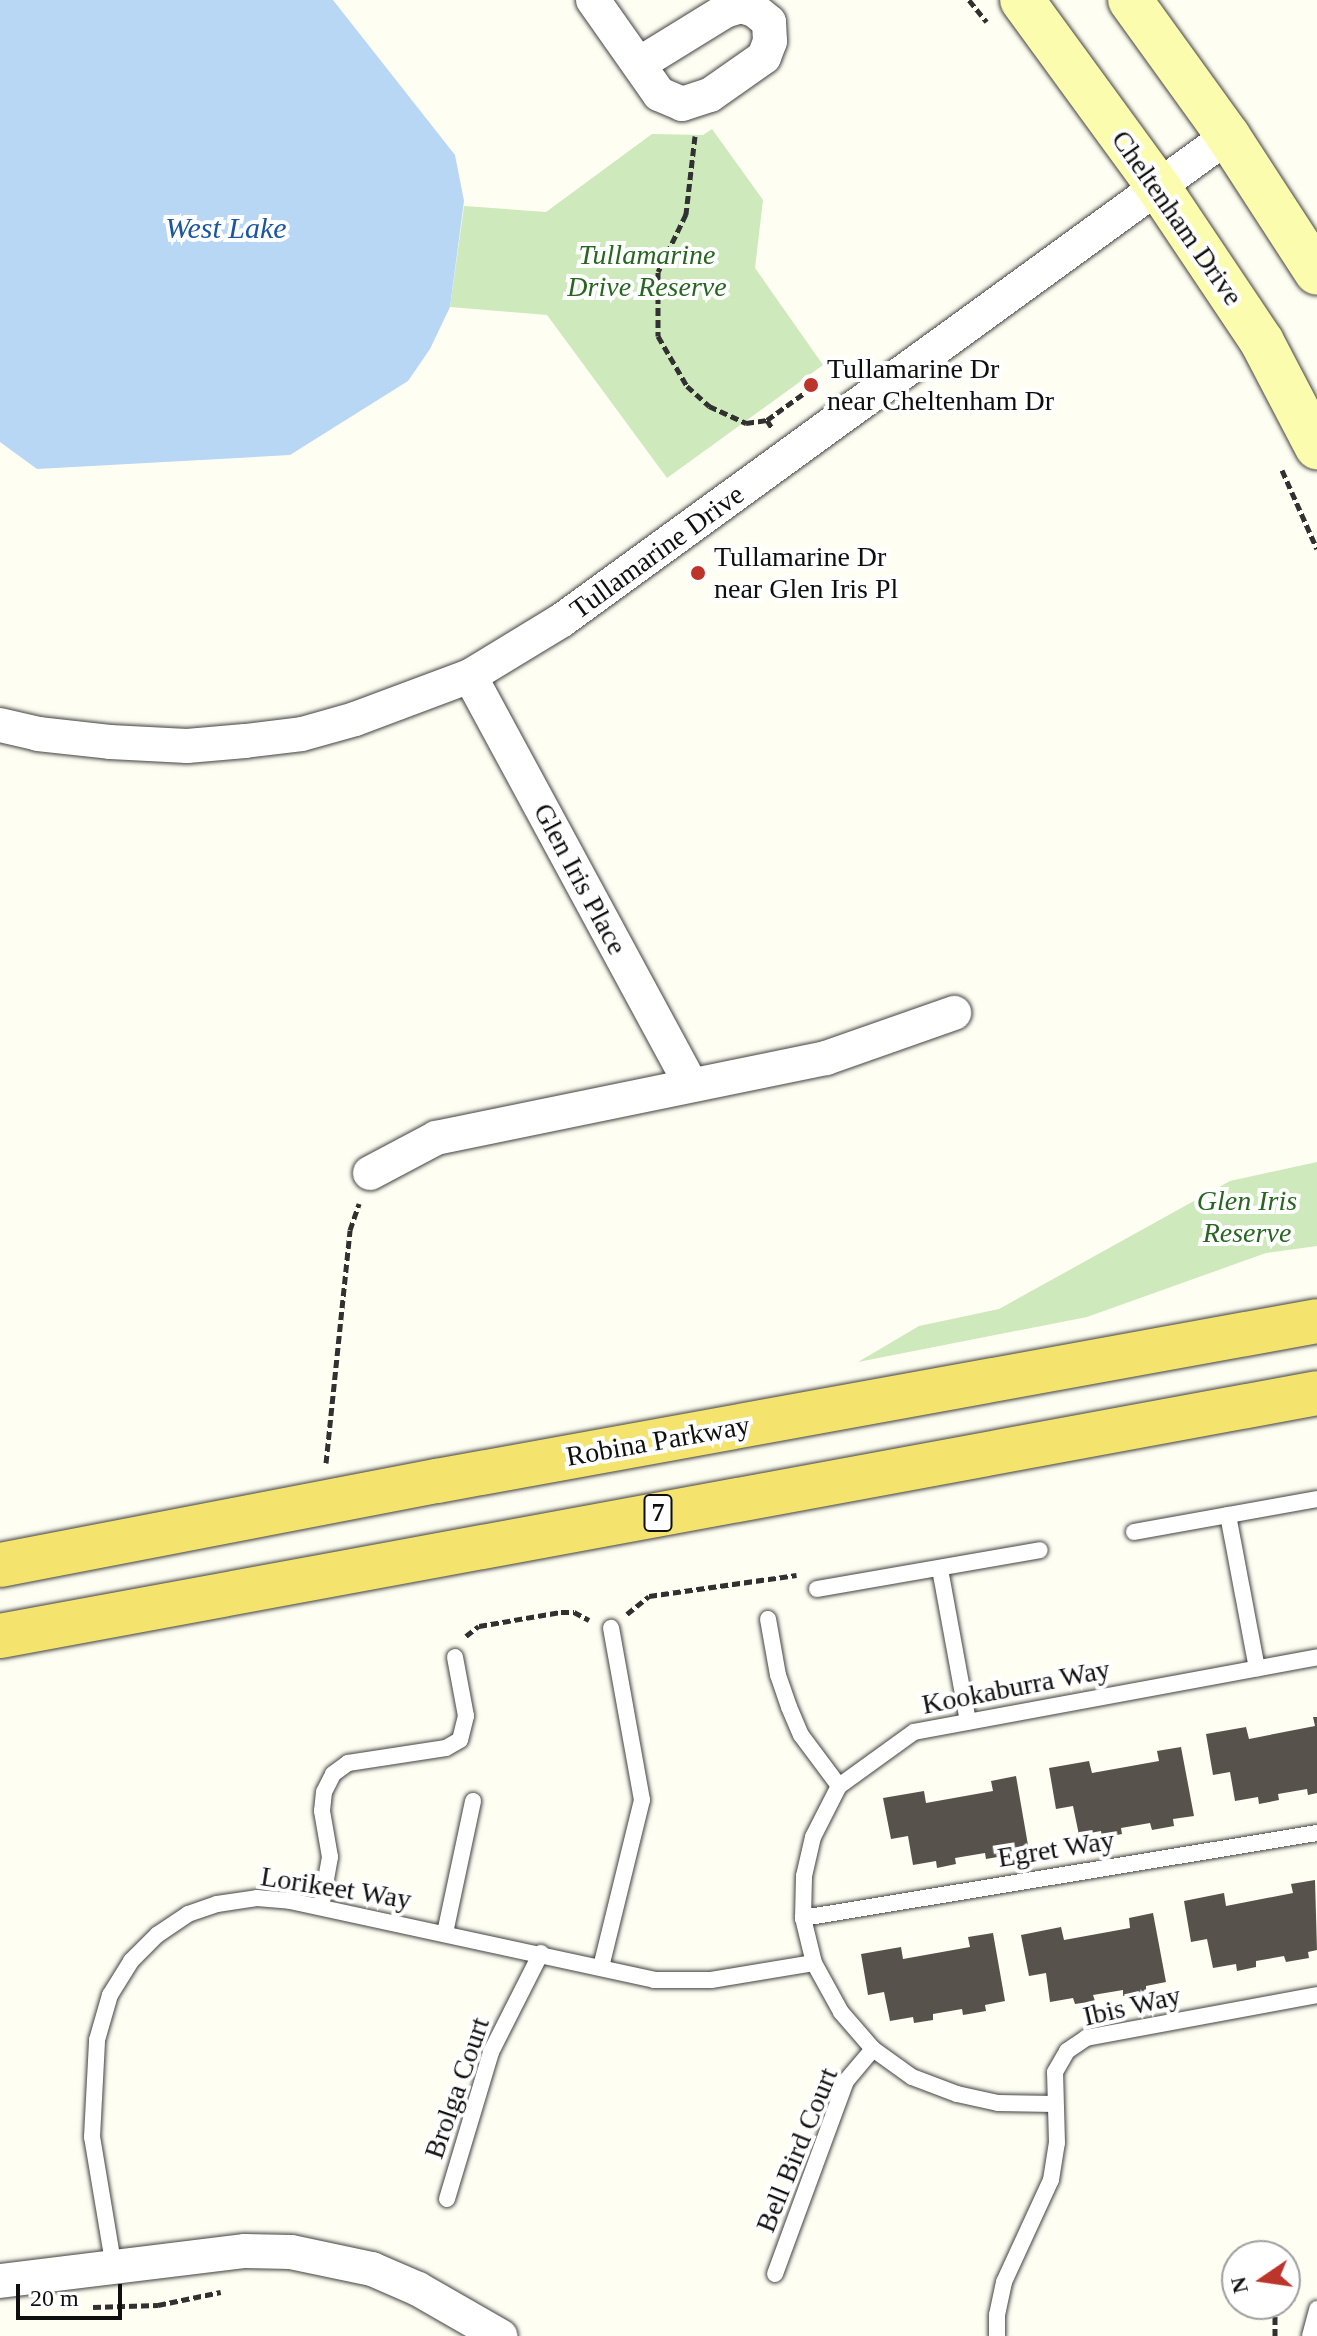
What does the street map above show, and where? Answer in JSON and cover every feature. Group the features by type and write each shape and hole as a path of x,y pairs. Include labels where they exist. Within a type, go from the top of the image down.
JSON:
{"main road":[{"name":"Cheltenham Drive","path":"1022,0 1159,188 1262,342 1317,447"},
{"path":"1130,0 1228,136 1317,273"},
{"name":"Robina Parkway","path":"0,1565 1317,1321"},
{"name":"7","path":"0,1636 1317,1393"}],"street":[{"path":"593,0 659,94 682,104 694,103 764,57 770,41 769,22 754,10 741,6 725,11 639,64"},
{"name":"Tullamarine Drive","path":"0,725 38,734 110,742 187,746 245,741 302,734 355,719 470,676 562,620 1228,136"},
{"name":"Glen Iris Place","path":"470,676 690,1083"},
{"path":"370,1173 436,1138 690,1083 826,1058 954,1013"},
{"path":"0,2281 245,2251 291,2252 372,2269 418,2289 500,2336"}],"lane":[{"path":"1134,1532 1317,1499"},
{"path":"1228,1515 1257,1668"},
{"path":"817,1589 1040,1550"},
{"path":"940,1569 968,1721"},
{"path":"768,1619 778,1675 789,1707 801,1735 839,1786"},
{"path":"601,1967 642,1800 611,1628"},
{"path":"321,1907 330,1857 322,1811 324,1792 333,1774 348,1763 446,1748 460,1740 466,1716 455,1657"},
{"name":"Kookaburra Way","path":"1054,2104 998,2103 957,2094 912,2077 873,2049 841,2012 814,1963 803,1918 804,1876 813,1837 839,1786 914,1732 1317,1657"},
{"path":"445,1933 473,1801"},
{"name":"Egret Way","path":"803,1918 1317,1833"},
{"name":"Lorikeet Way","path":"114,2268 92,2137 97,2040 110,1995 131,1961 157,1935 188,1914 217,1904 257,1898 321,1907 654,1980 681,1982 814,1963"},
{"name":"Brolga Court","path":"447,2199 491,2052 541,1953"},
{"name":"Ibis Way","path":"997,2336 997,2315 1004,2282 1051,2180 1057,2143 1055,2072 1067,2051 1086,2038 1317,1995"},
{"name":"Bell Bird Court","path":"775,2274 846,2081 873,2049"},
{"path":"1310,2336 1317,2309"}],"path":[{"path":"694,103 696,141 686,214 658,272 658,336 687,386 709,406 746,423 767,420 807,391"},
{"path":"767,420 789,456"},
{"path":"322,1504 350,1230 370,1173"},
{"path":"455,1657 457,1645 479,1626 574,1612 611,1628 649,1596 796,1574 817,1589"},
{"path":"81,2306 158,2305 226,2291"}],"green space":[{"name":"Tullamarine Drive Reserve","path":"712,129 763,200 755,268 823,365 667,478 547,315 450,307 464,206 546,212 652,134 703,135"},
{"name":"Glen Iris Reserve","path":"1317,1162 1317,1246 1266,1253 1087,1317 858,1362 919,1326 999,1309 1230,1181"}],"water":[{"name":"West Lake","path":"0,0 333,0 455,155 464,201 450,307 430,349 408,381 290,455 37,469 0,442"}],"building":[{"path":"1313,1717 1317,1717 1317,1793 1308,1795 1307,1789 1278,1794 1279,1800 1259,1804 1258,1797 1235,1801 1230,1772 1213,1775 1206,1734 1246,1727 1249,1739 1315,1726"},
{"path":"1181,1747 1194,1816 1173,1819 1174,1826 1152,1830 1150,1823 1121,1828 1122,1834 1102,1838 1101,1831 1079,1835 1073,1806 1056,1809 1049,1768 1089,1761 1092,1773 1159,1761 1157,1751"},
{"path":"1016,1776 1028,1845 1008,1849 1009,1855 986,1859 985,1853 955,1858 956,1864 937,1868 936,1861 913,1865 908,1836 891,1839 883,1798 924,1791 926,1803 993,1791 991,1781"},
{"path":"1315,1880 1317,1950 1308,1952 1309,1958 1286,1962 1284,1956 1256,1961 1256,1967 1237,1971 1236,1964 1213,1968 1207,1939 1191,1942 1184,1901 1224,1893 1226,1906 1293,1893 1291,1884"},
{"path":"1153,1913 1166,1982 1146,1986 1146,1992 1123,1996 1123,1990 1093,1995 1095,2001 1075,2004 1073,1998 1050,2002 1046,1973 1029,1976 1021,1935 1061,1927 1064,1940 1130,1928 1129,1918"},
{"path":"993,1933 1005,2001 985,2005 986,2011 963,2015 962,2009 933,2014 933,2020 914,2023 913,2017 890,2021 884,1992 868,1995 861,1954 901,1947 903,1959 970,1947 968,1937"}],"place":[{"name":"Tullamarine Dr near Cheltenham Dr","path":"811,385"},
{"name":"Tullamarine Dr near Glen Iris Pl","path":"698,573"}]}
